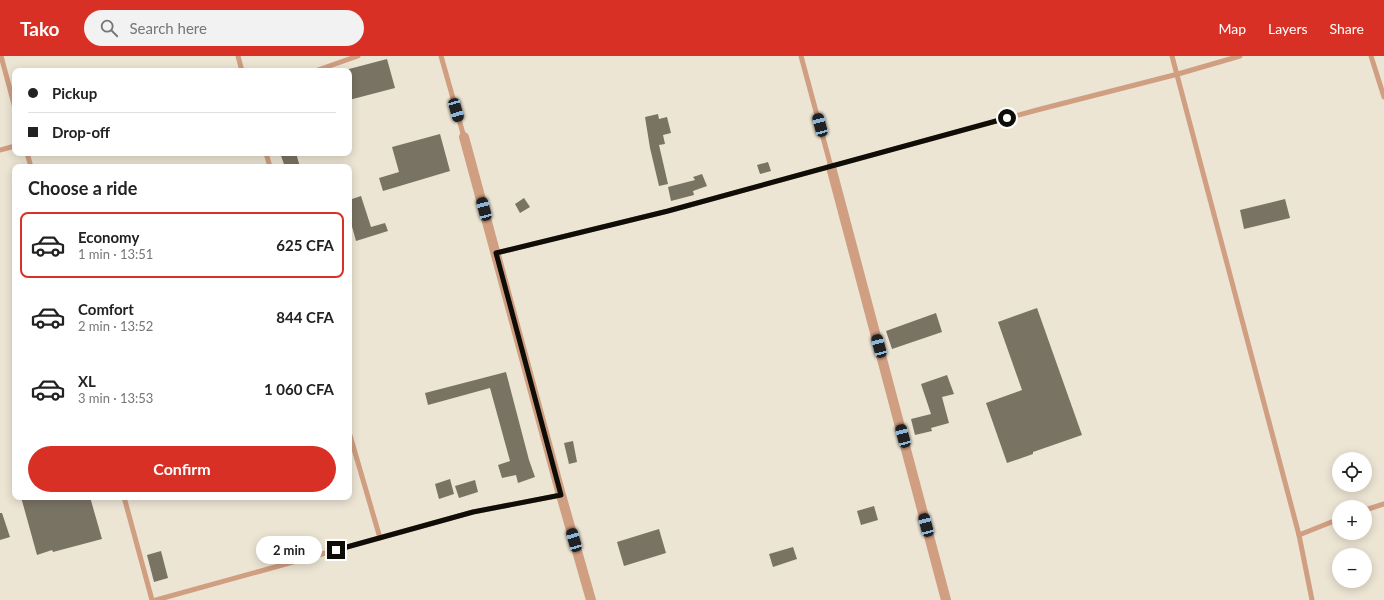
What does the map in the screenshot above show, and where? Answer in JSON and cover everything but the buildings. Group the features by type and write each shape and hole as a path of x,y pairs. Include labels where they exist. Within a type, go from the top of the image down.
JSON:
{"street":[{"path":"464,136 561,495 591,600"},
{"path":"831,167 946,600"}],"lane":[{"path":"1,56 12,97"},
{"path":"238,56 241,68"},
{"path":"324,68 358,56"},
{"path":"441,56 464,136"},
{"path":"801,56 831,167"},
{"path":"1172,56 1299,535 1312,600"},
{"path":"496,253 668,211 1036,110 1178,74 1240,56"},
{"path":"1371,56 1384,97"},
{"path":"0,150 12,147"},
{"path":"352,442 380,538"},
{"path":"156,600 473,512 561,495"},
{"path":"125,500 152,600"},
{"path":"1372,508 1384,504"},
{"path":"1299,535 1332,522"}],"route":[{"path":"336,550 473,512 561,495 496,253 668,211 1007,118"}]}
